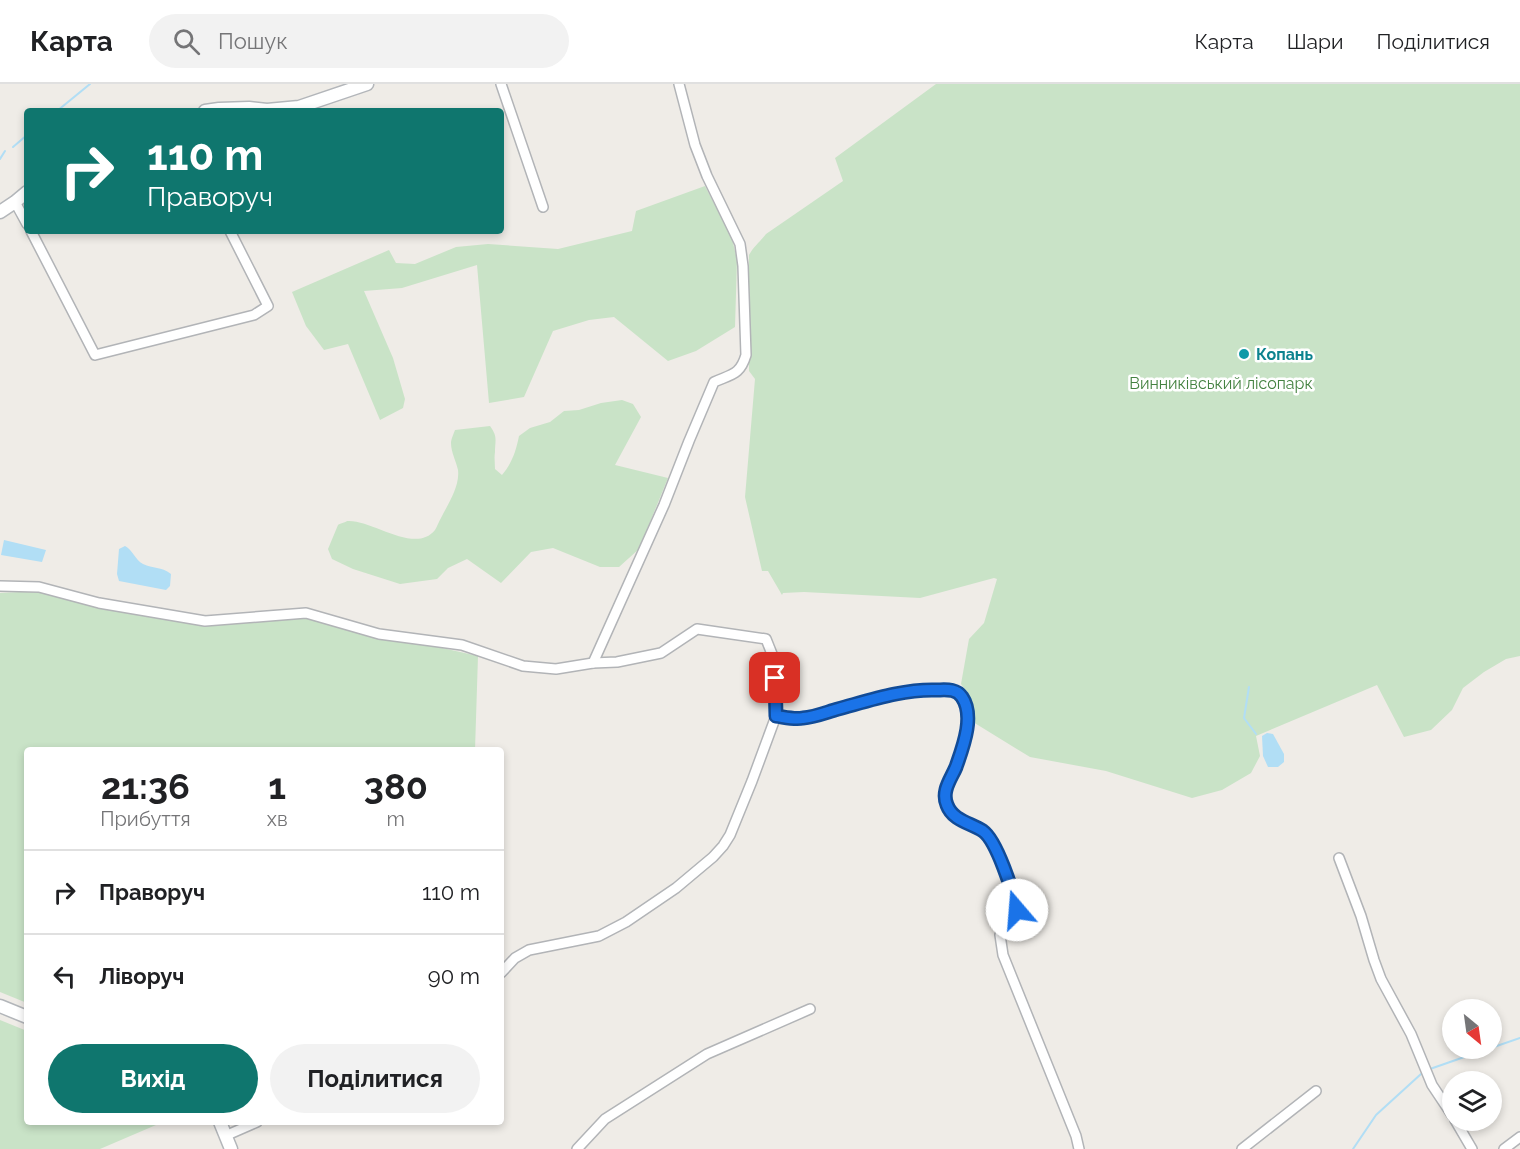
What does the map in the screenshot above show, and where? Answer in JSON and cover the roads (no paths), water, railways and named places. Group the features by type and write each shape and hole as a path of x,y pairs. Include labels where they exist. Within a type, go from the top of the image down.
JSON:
{"street":[{"path":"288,108 299,107 367,84"},
{"path":"501,84 543,207"},
{"path":"593,663 664,505 714,382 742,368 746,355 740,244 707,176 695,145 679,84"},
{"path":"0,212 24,194"},
{"path":"15,202 24,218"},
{"path":"33,234 95,355 254,315 268,306 232,234"},
{"path":"0,586 39,587 99,603 205,621 306,613 379,634 462,645 523,666 556,669 617,662 661,653 697,629 766,639 774,658 776,716 730,835 723,846 676,888 626,922 599,936 529,950 515,958 504,970"},
{"path":"776,716 801,719 881,697 918,690 952,690 959,693 967,709 968,722 956,767 945,790 947,805 957,818 984,832 994,843 1017,910 1000,935 1003,955 1079,1149"},
{"path":"1339,858 1381,979 1411,1034 1432,1085 1442,1100"},
{"path":"0,1006 24,1016"},
{"path":"577,1149 605,1119 707,1054 810,1009"},
{"path":"1242,1149 1316,1091"},
{"path":"221,1125 231,1149"},
{"path":"225,1136 249,1125"},
{"path":"1461,1131 1472,1149"},
{"path":"1504,1149 1520,1137"}],"water":[{"path":"4,540 46,550 42,562 1,555"},
{"path":"125,546 143,564 171,574 170,586 166,590 119,581 117,574 119,549"},
{"path":"1267,733 1273,734 1284,754 1284,762 1278,767 1268,767 1263,756 1262,736"}],"waterway":[{"path":"61,108 90,84"},
{"path":"13,147 24,138"},
{"path":"0,159 5,151"},
{"path":"1249,687 1244,718 1256,734"},
{"path":"1502,1044 1520,1038"},
{"path":"1430,1069 1459,1059"},
{"path":"1353,1149 1376,1115 1421,1074"}],"place":[{"name":"Копань","path":"1244,354"}],"park label":[{"name":"Винниківський лісопарк","path":"1221,383"}]}
